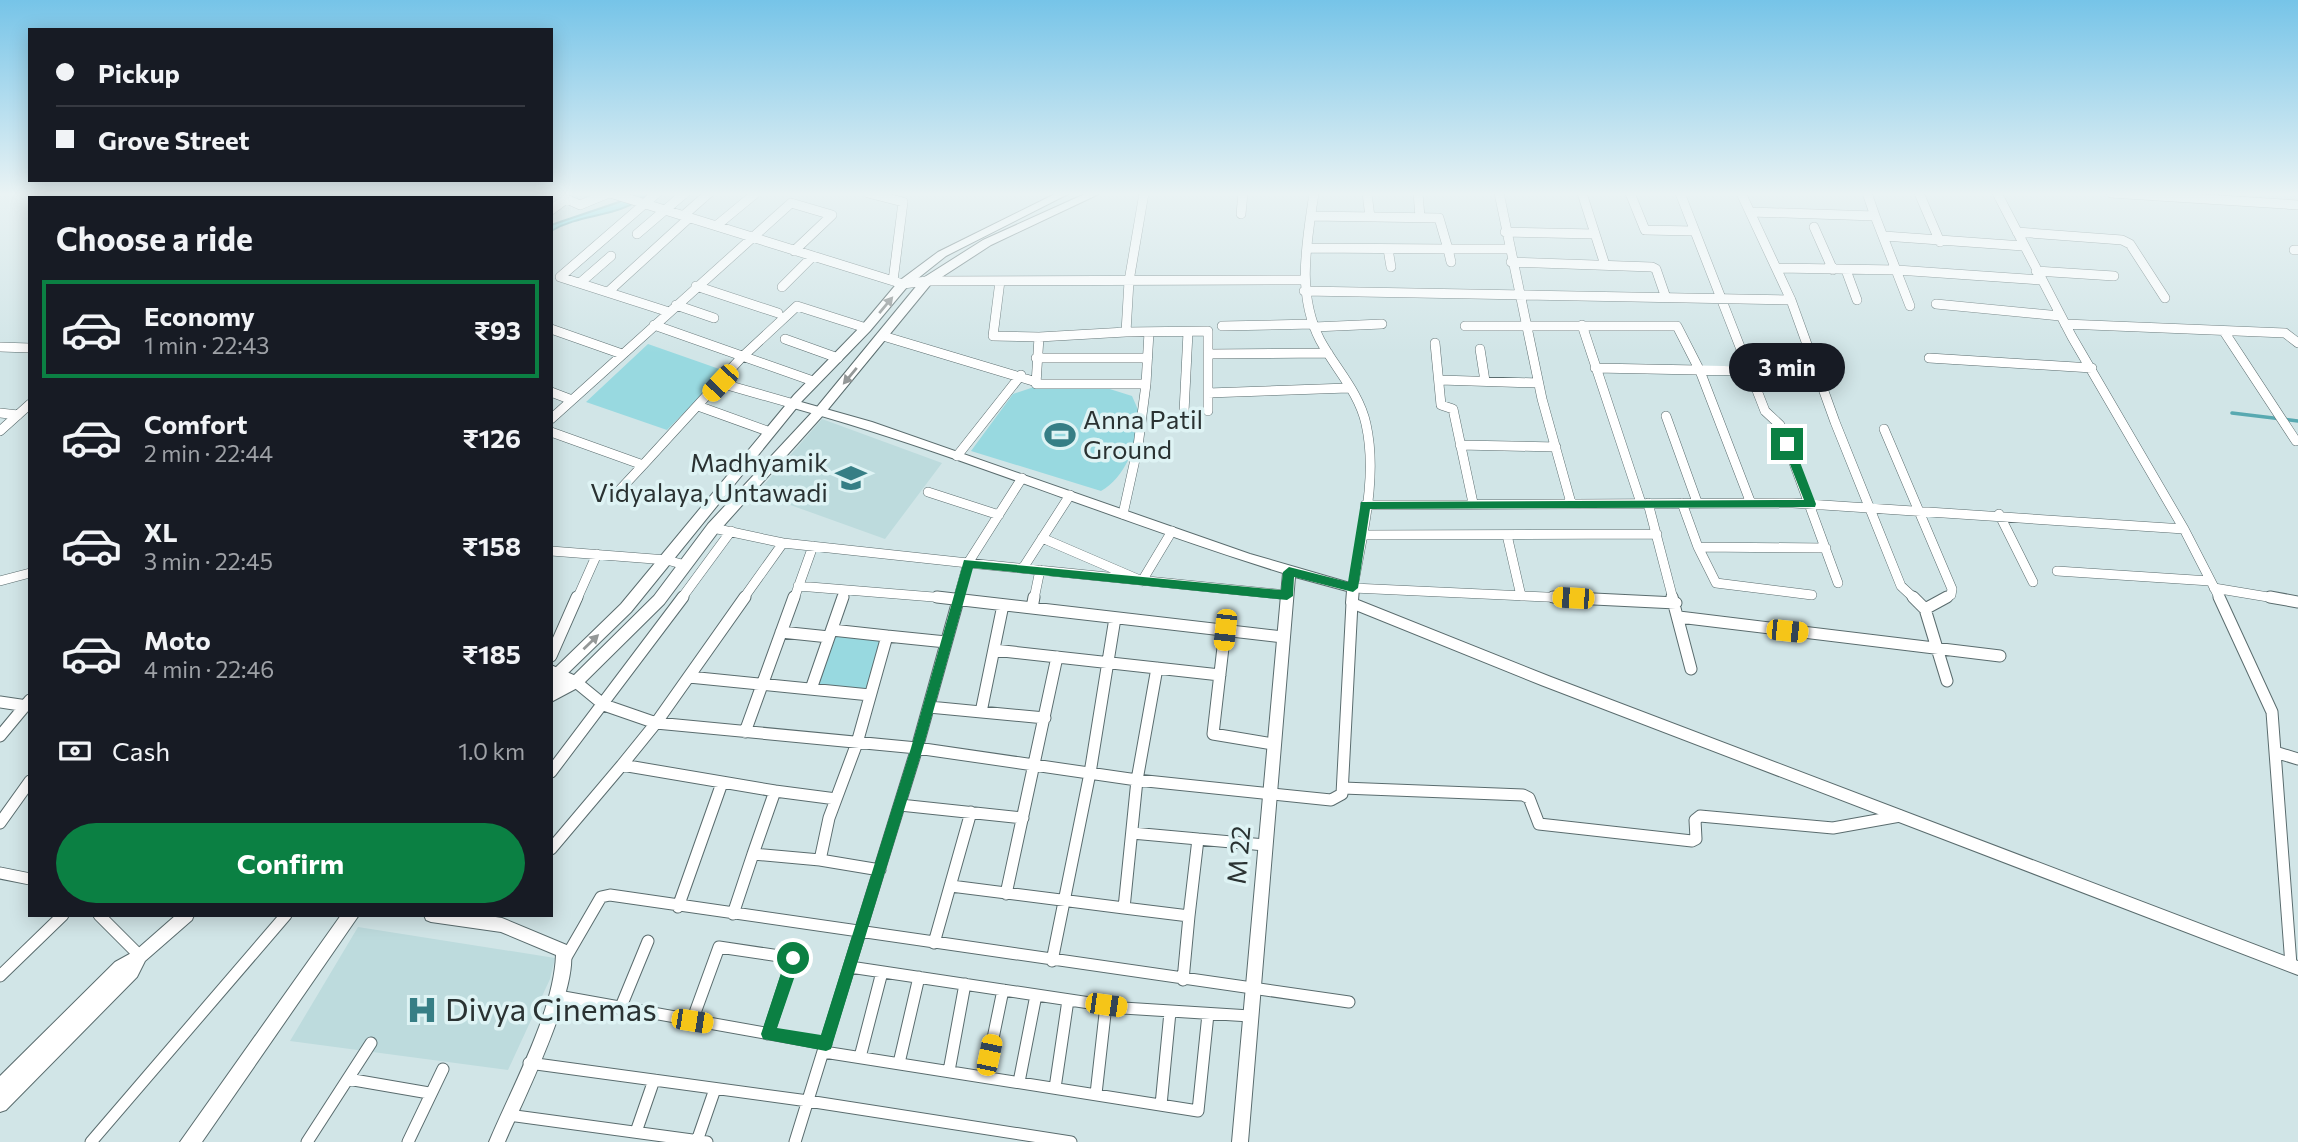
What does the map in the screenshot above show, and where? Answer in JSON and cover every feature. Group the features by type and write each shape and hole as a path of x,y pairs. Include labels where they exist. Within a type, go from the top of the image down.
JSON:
{"main road":[{"path":"554,673 626,608 813,381 866,328 898,283 958,246"},
{"path":"553,695 576,682 659,600 713,528 821,410 927,281 941,269 982,246"},
{"path":"193,1140 350,917"}],"street":[{"path":"592,246 561,273 560,277 608,292 714,318"},
{"path":"608,292 656,246"},
{"path":"553,417 740,246"},
{"path":"779,246 898,283 1304,280"},
{"path":"794,251 799,246"},
{"path":"898,283 899,246"},
{"path":"1126,332 1129,281 1135,246"},
{"path":"1599,246 1605,265"},
{"path":"1701,246 1765,411 1780,425 1838,583"},
{"path":"1767,246 1791,300 1901,586 1925,610 1947,681"},
{"path":"1823,246 1833,270"},
{"path":"1888,246 1910,306"},
{"path":"1352,603 2294,967 2272,712 2184,529 2023,246"},
{"path":"2130,246 2165,298"},
{"path":"554,673 576,682 604,705 656,723 917,748 1137,780 1268,794 1331,800 1342,794 1353,588 1369,460 1366,422 1313,326 1304,291 1308,248 1508,249 1538,383 1571,503"},
{"path":"1388,248 1391,267"},
{"path":"1448,249 1451,262"},
{"path":"580,283 611,256"},
{"path":"782,286 813,256"},
{"path":"1511,262 1654,267 1665,295"},
{"path":"1777,268 2114,276"},
{"path":"1846,270 1857,300"},
{"path":"1000,281 993,336 1208,331 1208,411"},
{"path":"696,286 778,313"},
{"path":"1304,291 1665,295 1791,300"},
{"path":"1936,304 2063,320 2225,333 2285,333 2298,343"},
{"path":"615,495 741,358 797,306 866,328"},
{"path":"1222,326 1382,324"},
{"path":"654,325 741,358 813,381"},
{"path":"1465,326 1677,326 1700,371 1750,502"},
{"path":"1582,326 1657,534 1691,669"},
{"path":"553,329 622,355"},
{"path":"1123,514 1138,446 1149,332"},
{"path":"1184,412 1188,332"},
{"path":"2225,333 2296,441"},
{"path":"883,336 1021,374 1033,381 1146,384"},
{"path":"1033,381 1039,337"},
{"path":"785,339 838,358"},
{"path":"1436,343 1441,405 1453,409 1473,503"},
{"path":"0,346 28,348"},
{"path":"1480,349 1485,382"},
{"path":"1208,354 1328,353"},
{"path":"1036,358 1147,358"},
{"path":"1929,358 2092,368"},
{"path":"1595,368 1749,371"},
{"path":"957,456 1021,374"},
{"path":"1440,380 1538,383"},
{"path":"720,383 821,410 1289,572 1353,588 1676,603"},
{"path":"1208,393 1348,388"},
{"path":"553,393 572,400"},
{"path":"0,431 28,406"},
{"path":"698,406 770,432"},
{"path":"0,414 18,415"},
{"path":"1667,416 1697,502"},
{"path":"1884,429 1952,589 1951,594 1925,610"},
{"path":"553,433 643,466"},
{"path":"1460,445 1556,447"},
{"path":"795,1142 900,805 968,563 1022,478"},
{"path":"928,492 999,515"},
{"path":"1023,568 1070,495"},
{"path":"1365,505 1750,502 1999,514 2184,529"},
{"path":"1682,503 1698,547 1716,583 1812,595"},
{"path":"1999,514 2033,582"},
{"path":"713,528 783,543 1287,596"},
{"path":"553,769 604,705 731,531"},
{"path":"1142,580 1172,531"},
{"path":"1361,535 1657,534"},
{"path":"1507,535 1521,596"},
{"path":"1042,538 1142,580"},
{"path":"553,847 656,723 783,543"},
{"path":"745,732 813,546"},
{"path":"1698,547 1826,548"},
{"path":"553,551 667,560 685,565"},
{"path":"553,652 597,554"},
{"path":"1032,608 1040,570"},
{"path":"2057,571 2212,585 2298,602"},
{"name":"M 22","path":"1240,1142 1289,572"},
{"path":"0,581 28,574"},
{"path":"798,586 958,599 1283,637"},
{"path":"811,689 845,591"},
{"path":"981,712 1003,605"},
{"path":"1679,617 2000,656"},
{"path":"1052,961 1090,773 1115,618"},
{"path":"1225,630 1213,734 1273,744"},
{"path":"781,632 887,636 946,642"},
{"path":"820,860 836,799 857,743 887,636"},
{"path":"994,650 1220,675"},
{"path":"1006,894 1057,657"},
{"path":"1124,908 1137,780 1157,668"},
{"path":"689,677 870,695"},
{"path":"0,702 28,704"},
{"path":"0,736 28,704"},
{"path":"929,707 1045,718"},
{"path":"2275,752 2298,759"},
{"path":"622,765 836,799"},
{"path":"0,823 28,783"},
{"path":"677,907 722,783"},
{"path":"1343,788 1523,795 1529,798 1539,824 1692,841 1696,839 1695,820 1700,816 1833,828 1900,817"},
{"path":"733,914 775,791"},
{"path":"900,805 1023,818"},
{"path":"934,943 971,813"},
{"path":"1132,833 1265,845"},
{"path":"1183,980 1198,839"},
{"path":"753,854 820,860 880,870"},
{"path":"0,873 28,879"},
{"path":"951,886 1063,903 1189,916"},
{"path":"497,1142 558,996 565,959 601,897 605,895 859,930 1252,991 1349,1002"},
{"path":"0,976 62,917"},
{"path":"101,917 140,956"},
{"path":"0,1088 120,967 140,956 185,917"},
{"path":"91,1142 283,917"},
{"path":"461,917 505,920 560,947 565,959"},
{"path":"620,1009 648,941"},
{"path":"692,1021 719,947 793,958 768,1034"},
{"path":"0,1104 132,972 140,956"},
{"path":"850,967 1106,1005 1170,1012 1250,1016"},
{"path":"860,1057 882,972"},
{"path":"899,1063 919,977"},
{"path":"949,1071 965,984"},
{"path":"985,1077 1003,990"},
{"path":"1019,1082 1036,995"},
{"path":"558,996 768,1034 860,1057 1198,1111 1208,1014"},
{"path":"1055,1088 1068,1000"},
{"path":"1096,1094 1106,1005"},
{"path":"1161,1105 1170,1012"},
{"path":"307,1142 371,1043"},
{"path":"529,1063 808,1101 1071,1142"},
{"path":"408,1142 429,1093 443,1069"},
{"path":"348,1079 429,1093"},
{"path":"636,1132 654,1080"},
{"path":"508,1115 702,1141 715,1089"}],"shaded area":[{"path":"648,344 725,371 667,430 586,402"},
{"name":"Anna Patil Ground","path":"1097,385 1132,396 1143,421 1123,470 1101,491 971,451 1013,394 1034,387"},
{"name":"Madhyamik Vidyalaya, Untawadi","path":"822,419 942,463 885,539 757,493"},
{"path":"834,635 883,639 867,693 817,688"},
{"name":"Divya Cinemas","path":"358,927 555,958 550,979 508,1070 290,1041"}],"waterway":[{"path":"2232,413 2298,421"}],"place":[{"name":"Anna Patil Ground","path":"1060,435"},
{"name":"Madhyamik Vidyalaya, Untawadi","path":"851,478"},
{"name":"Divya Cinemas","path":"422,1010"}],"route":[{"path":"793,958 768,1034 826,1044 917,748 968,563 1287,596 1289,572 1353,588 1365,505 1697,502 1811,504 1787,444"}]}
